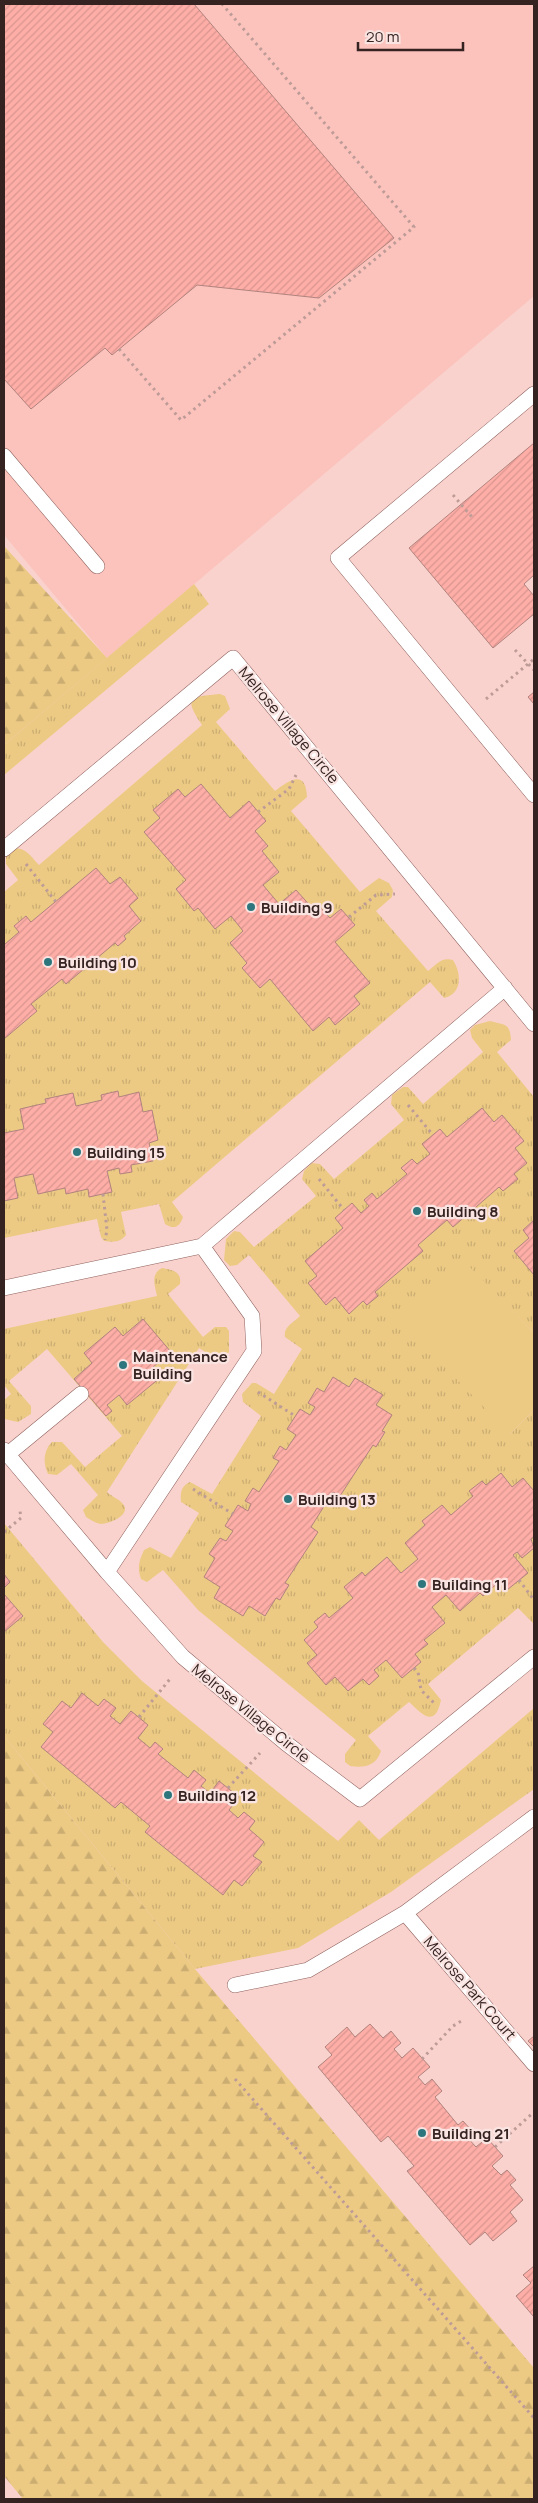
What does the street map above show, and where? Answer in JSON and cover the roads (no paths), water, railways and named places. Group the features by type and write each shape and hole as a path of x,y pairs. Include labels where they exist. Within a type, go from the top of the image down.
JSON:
{"lane":[{"path":"534,394 338,558 534,796"},
{"path":"4,456 97,566"},
{"name":"Melrose Village Circle","path":"9,844 233,658 534,1024"},
{"path":"4,1288 202,1246 505,988"},
{"path":"107,1572 254,1351 252,1316 202,1246"},
{"path":"6,1452 82,1394"},
{"name":"Melrose Village Circle","path":"6,1452 107,1572 193,1666 287,1744 360,1799 534,1657"},
{"path":"235,1985 308,1970 405,1913 534,1817"},
{"name":"Melrose Park Court","path":"405,1913 534,2064"}],"place":[{"name":"Building 9","path":"251,907"},
{"name":"Building 10","path":"48,962"},
{"name":"Building 15","path":"77,1152"},
{"name":"Building 8","path":"417,1211"},
{"name":"Maintenance Building","path":"123,1365"},
{"name":"Building 13","path":"288,1499"},
{"name":"Building 11","path":"422,1584"},
{"name":"Building 12","path":"168,1795"},
{"name":"Building 21","path":"422,2133"}]}
